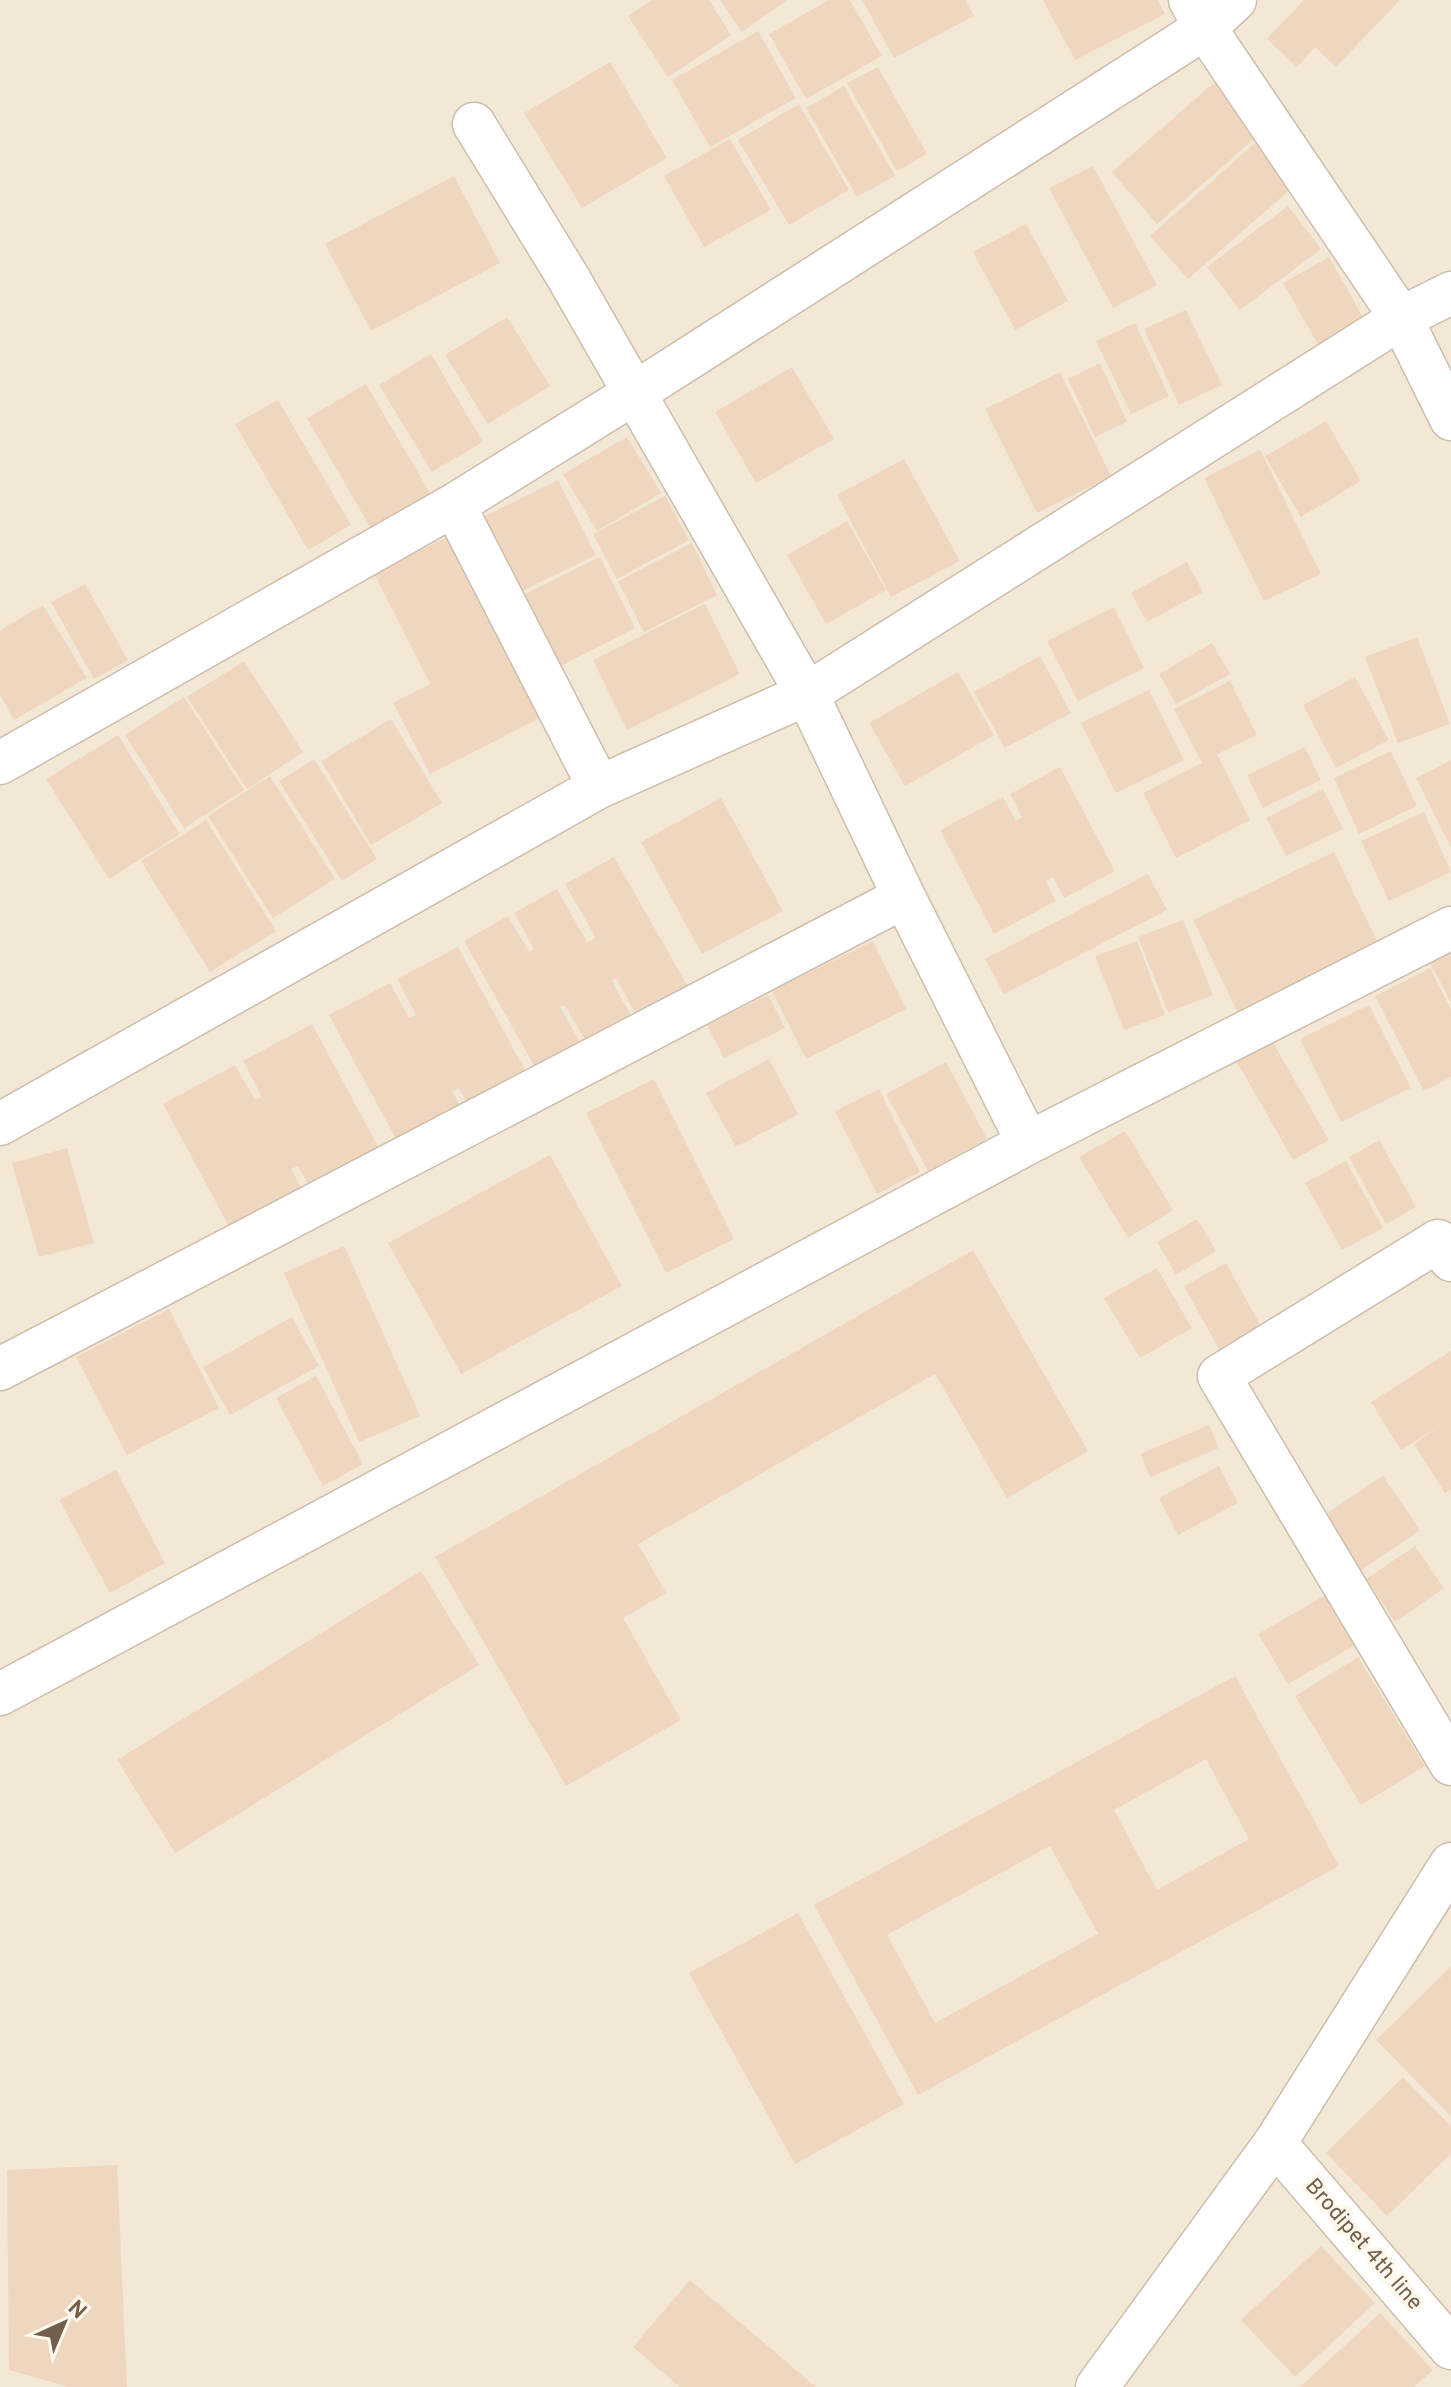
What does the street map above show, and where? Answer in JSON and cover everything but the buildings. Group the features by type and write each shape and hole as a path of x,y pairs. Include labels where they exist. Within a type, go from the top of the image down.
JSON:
{"street":[{"path":"0,763 454,505 633,394 1210,9 1401,318 1451,419"},
{"path":"474,124 569,279 807,694 904,897 1028,1143"},
{"path":"0,1124 599,787 807,694 1401,318 1451,293"},
{"path":"454,505 599,787"},
{"path":"0,1369 904,897"},
{"path":"0,1694 1028,1143 1451,928"},
{"path":"1451,1260 1438,1241 1219,1376 1451,1764"},
{"path":"1107,2383 1275,2143 1445,1889"},
{"name":"Brodipet 4th line","path":"1275,2143 1451,2348"}],"shaded area":[{"path":"0,0 1451,0 1451,2387 0,2387"}]}
